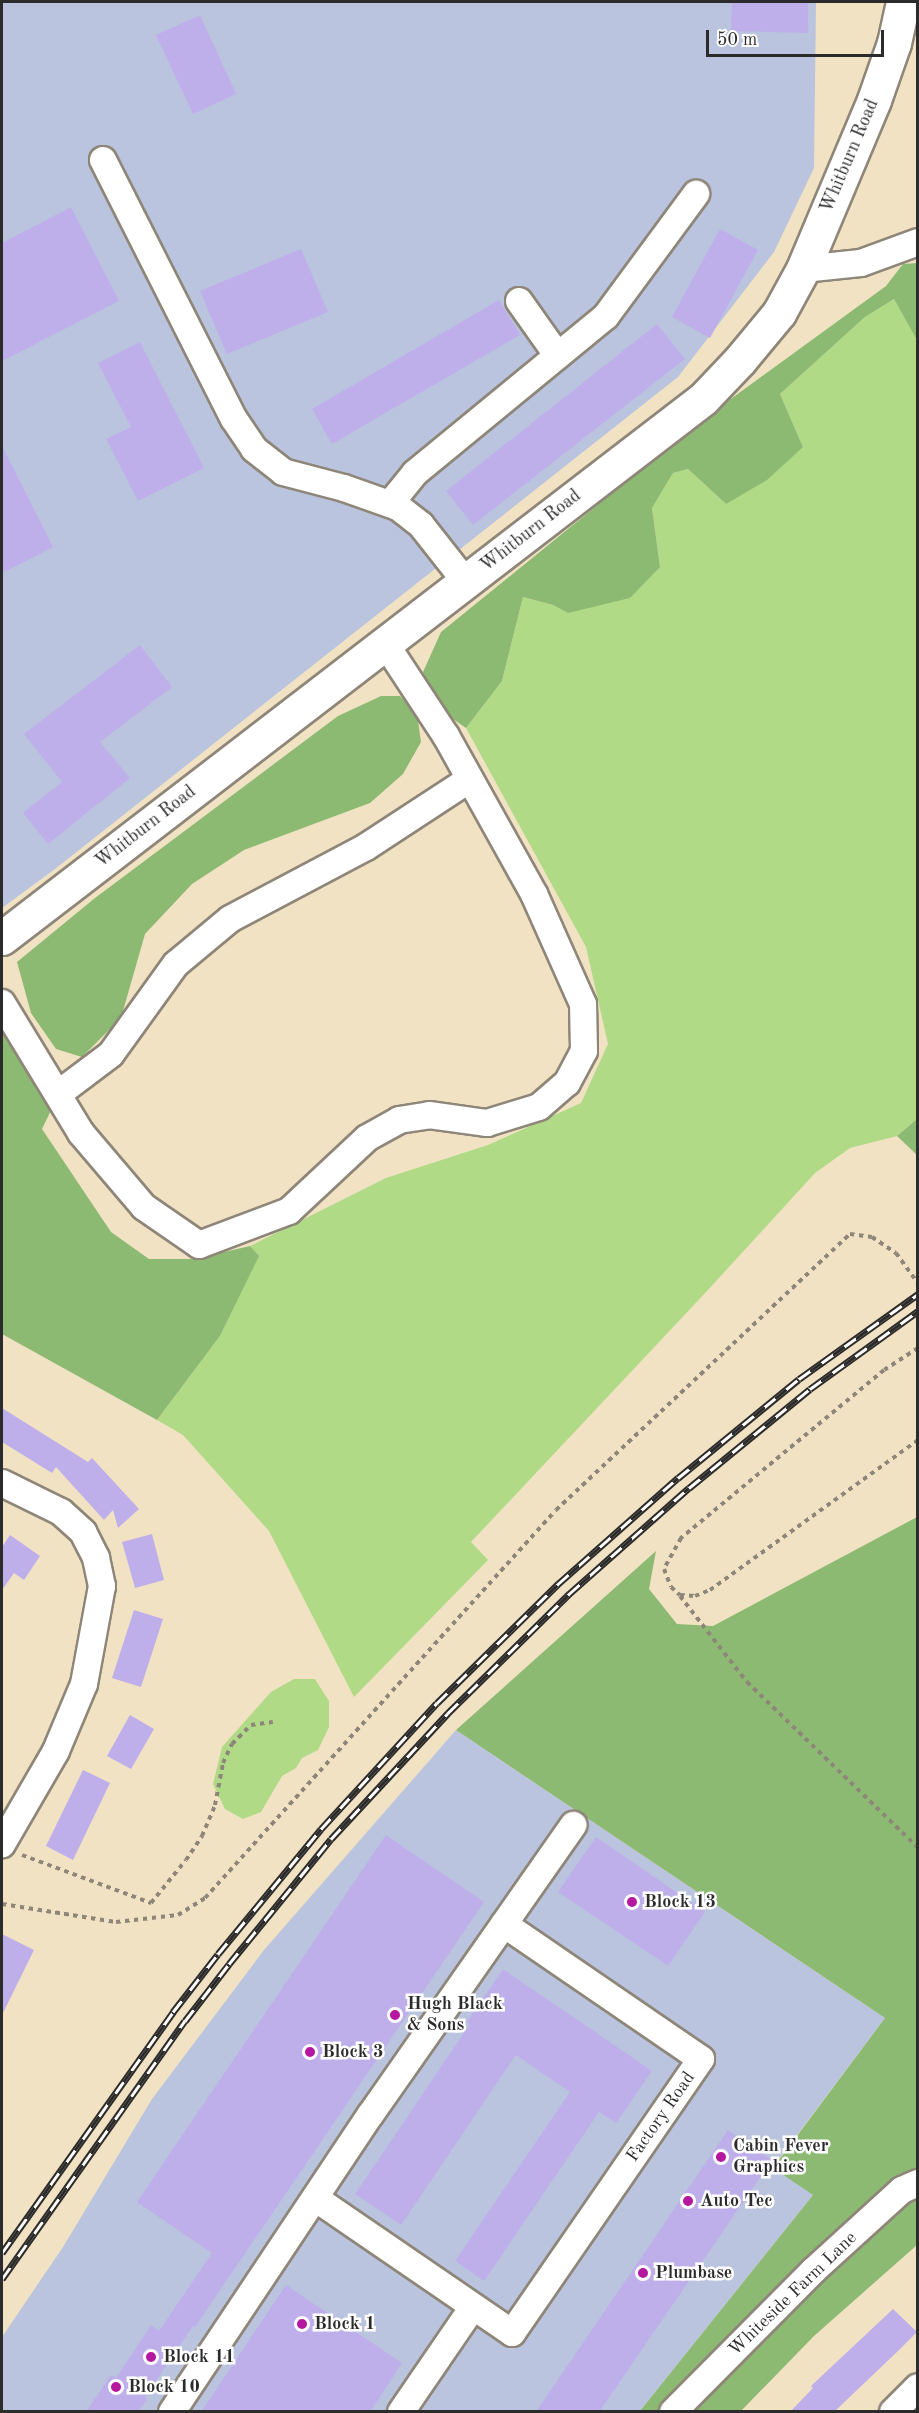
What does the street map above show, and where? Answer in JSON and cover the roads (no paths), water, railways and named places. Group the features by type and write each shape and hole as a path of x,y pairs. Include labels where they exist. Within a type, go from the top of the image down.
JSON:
{"main road":[{"name":"Whitburn Road","path":"2,938 703,399 740,360 779,313 803,269 874,100 894,43 903,2"}],"street":[{"path":"103,160 234,419 254,449 283,472 344,488 398,507 421,525 465,581"},
{"path":"390,504 415,473 606,316 696,194"},
{"path":"803,269 861,263 918,243"},
{"path":"519,301 558,356"},
{"path":"2,1003 81,1133 144,1208 199,1245 289,1211 367,1138 399,1120 429,1115 487,1123 539,1107 567,1083 584,1051 583,1004 534,894 470,779 385,643"},
{"path":"58,1094 111,1054 176,963 230,919 366,847 470,779"},
{"path":"2,1483 61,1512 83,1532 96,1558 102,1587 84,1684 56,1751 7,1848"},
{"path":"172,2412 315,2198 573,1825"},
{"name":"Factory Road","path":"315,2198 512,2333 701,2059 504,1924"},
{"name":"Whiteside Farm Lane","path":"673,2412 813,2271 902,2190 918,2183"},
{"path":"401,2412 473,2307"},
{"path":"893,2412 918,2387"}],"railway":[{"path":"2,2253 173,2012 218,1954 321,1829 437,1703 558,1584 678,1478 799,1379 918,1294"},
{"path":"2,2279 185,2021 229,1964 331,1839 448,1713 569,1594 689,1488 810,1389 918,1311"}],"place":[{"name":"Block 13","path":"632,1902"},
{"name":"Hugh Black & Sons","path":"395,2015"},
{"name":"Block 3","path":"310,2052"},
{"name":"Cabin Fever Graphics","path":"721,2157"},
{"name":"Auto Tec","path":"688,2201"},
{"name":"Plumbase","path":"643,2273"},
{"name":"Block 1","path":"302,2324"},
{"name":"Block 11","path":"151,2357"},
{"name":"Block 10","path":"116,2387"}]}
